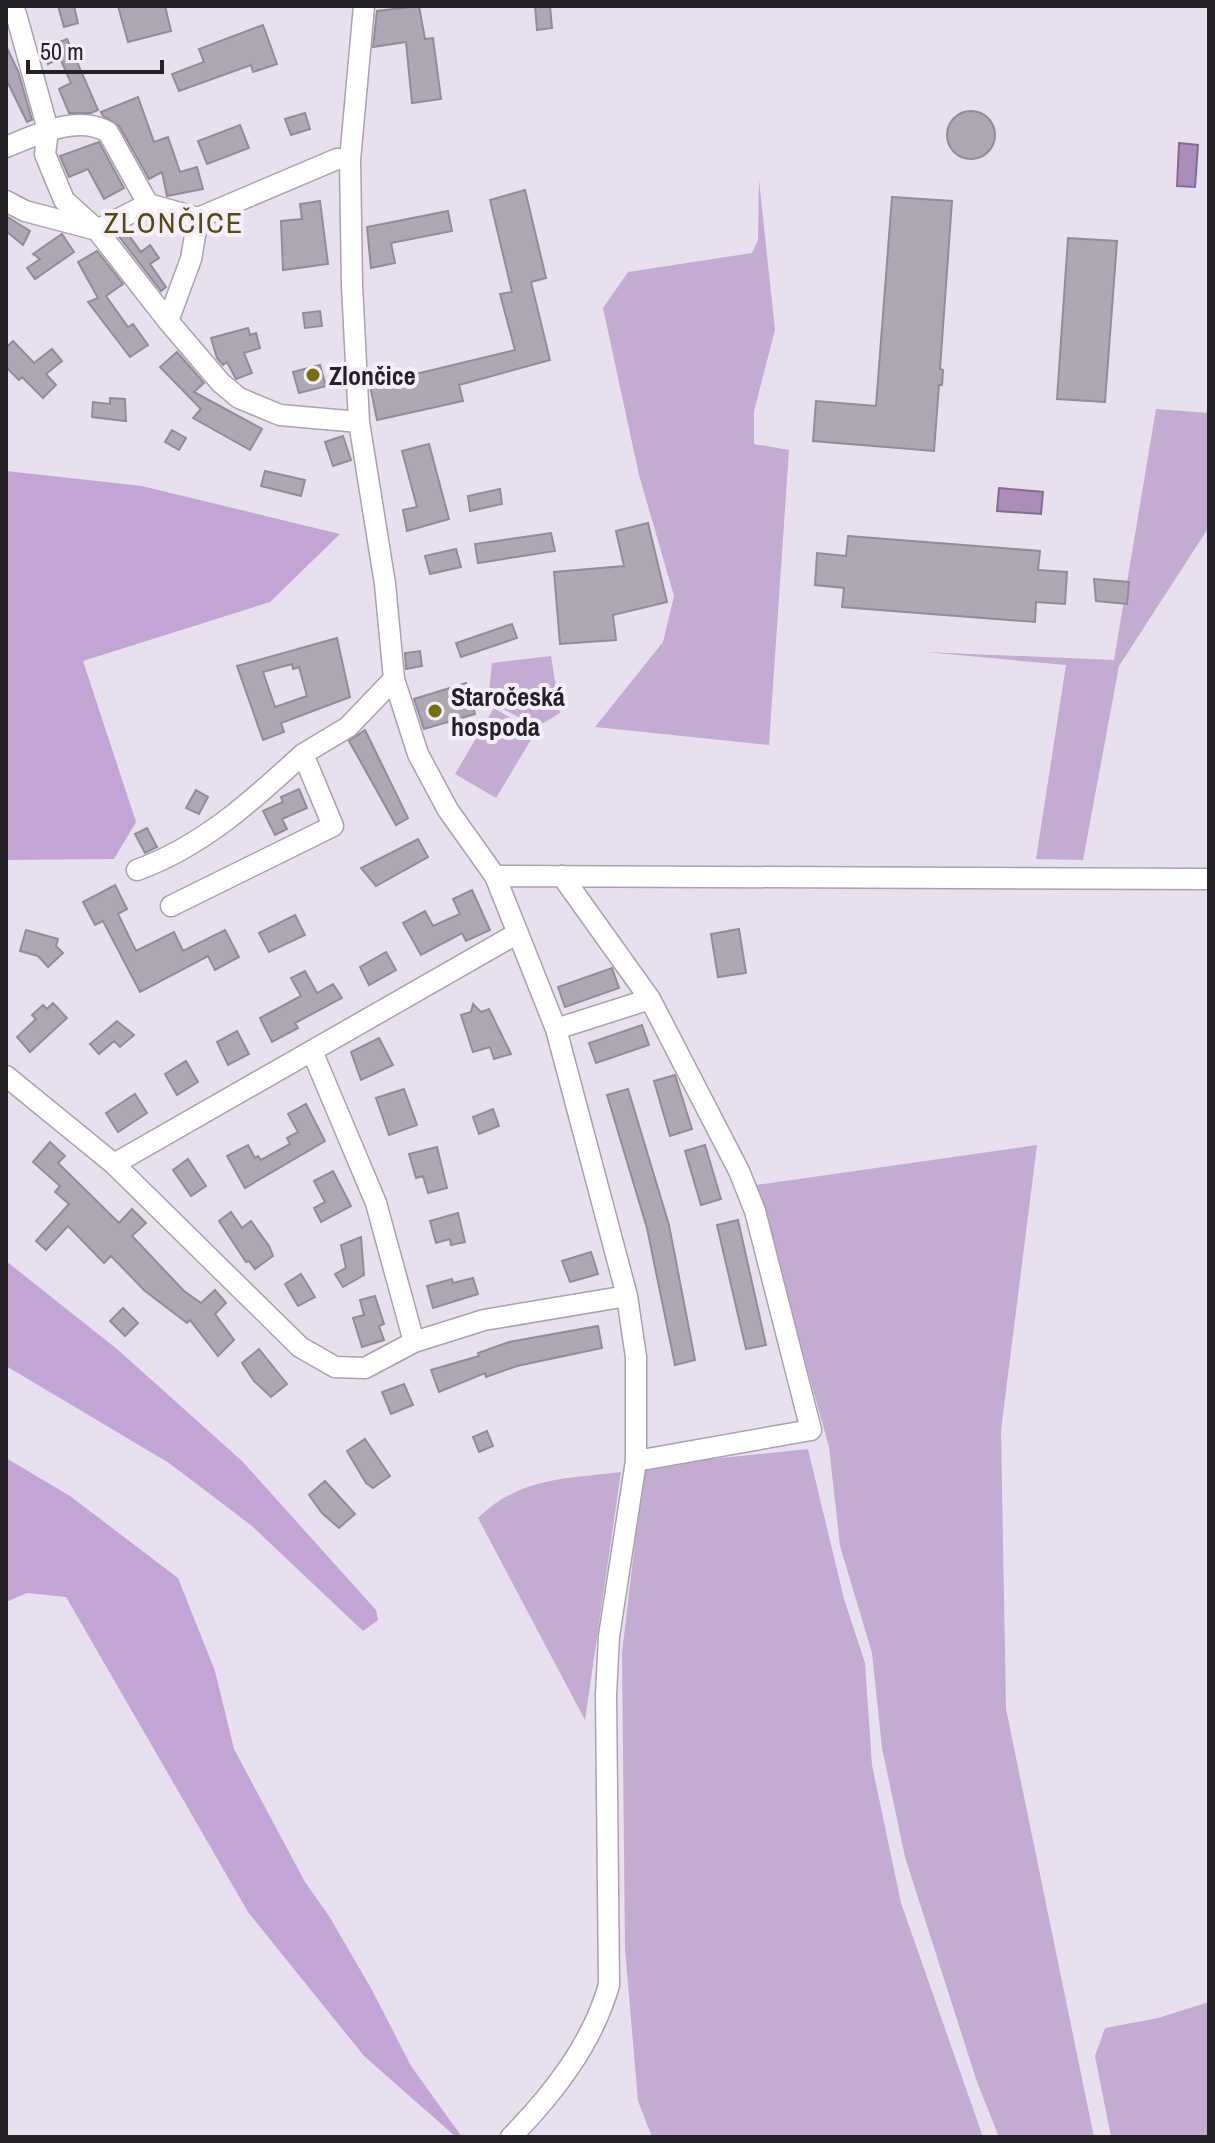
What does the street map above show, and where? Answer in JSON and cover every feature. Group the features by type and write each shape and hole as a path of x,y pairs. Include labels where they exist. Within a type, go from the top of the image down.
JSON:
{"street":[{"path":"364,6 350,160 359,422 385,584 394,679 418,754 448,810 495,876 556,1029 627,1296 636,1357 636,1461 609,1636 606,1695 609,1985 601,2016 580,2055 511,2137"},
{"path":"16,14 48,130 45,154 64,200 97,230 168,321 221,383 239,398 280,415 359,422"},
{"path":"6,147 48,130 98,126 108,132 148,204"},
{"path":"6,201 25,211 97,230 148,204 198,218 337,159 350,160"},
{"path":"168,321 191,259 198,218"},
{"path":"137,870 208,836 303,754 348,727 394,679"},
{"path":"171,906 333,826 303,754"},
{"path":"495,876 1209,879"},
{"path":"562,876 650,999 739,1171 755,1211 811,1430 636,1461"},
{"path":"114,1164 518,933"},
{"path":"556,1029 650,999"},
{"path":"312,1051 376,1203 414,1342"},
{"path":"6,1076 114,1164 300,1347 335,1367 365,1368 414,1342 484,1320 627,1296"}],"shaded area":[{"path":"1179,143 1198,145 1195,187 1177,186"},
{"path":"759,180 775,330 754,411 754,444 789,450 769,745 595,727 663,642 674,596 639,475 603,308 628,272 752,253 758,240"},
{"path":"1156,409 1209,413 1209,527 1119,666 1083,860 1036,859 1066,665 925,652 1114,660"},
{"path":"6,471 142,486 340,534 270,602 83,661 136,822 114,859 6,860"},
{"path":"999,488 1043,492 1041,514 997,511"},
{"path":"551,656 560,713 537,727 488,701 492,663"},
{"path":"494,708 535,733 496,798 455,774"},
{"path":"1037,1145 1001,1430 1006,1709 1094,2137 999,2137 977,2082 905,1857 882,1748 872,1653 840,1546 829,1447 756,1185"},
{"path":"6,1261 117,1349 242,1461 376,1610 378,1620 363,1631 252,1526 169,1463 6,1366"},
{"path":"808,1449 844,1599 865,1663 872,1765 901,1903 983,2137 652,2137 638,2101 625,1949 622,1653 644,1466"},
{"path":"6,1458 70,1496 178,1578 215,1671 234,1749 305,1882 329,1916 372,1990 411,2066 462,2137 456,2137 364,2056 248,1912 66,1597 27,1593 6,1602"},
{"path":"621,1472 585,1720 478,1518 510,1494 527,1487"},
{"path":"1209,2002 1209,2137 1111,2137 1095,2056 1105,2028 1158,2018"}],"building":[{"path":"58,6 74,6 78,23 64,27"},
{"path":"118,6 165,6 171,31 128,42"},
{"path":"419,6 425,39 433,38 441,99 412,103 406,42 373,47 377,11"},
{"path":"535,6 550,6 552,28 537,30"},
{"path":"263,25 277,64 253,72 251,65 179,91 172,74 204,62 199,49"},
{"path":"67,39 98,110 91,113 69,113 59,89 71,83 60,58 48,64 42,49"},
{"path":"6,46 18,71 32,120 27,122 6,79"},
{"path":"138,97 154,142 168,137 180,172 197,167 203,189 167,196 162,172 149,179 119,126 101,112"},
{"path":"971,111 988,118 995,135 988,152 971,159 954,152 947,135 954,118"},
{"path":"305,113 310,129 291,135 285,119"},
{"path":"240,125 249,148 207,164 198,141"},
{"path":"99,142 124,188 104,199 88,169 69,177 60,156"},
{"path":"525,190 546,278 531,282 550,360 459,385 463,401 377,420 370,385 515,350 500,294 512,292 490,200"},
{"path":"892,197 952,201 940,369 943,370 942,385 939,385 934,451 813,441 816,401 876,406"},
{"path":"320,201 328,264 283,270 281,221 302,219 300,204"},
{"path":"448,211 452,231 391,243 395,263 371,268 367,227"},
{"path":"6,216 30,231 23,245 6,231"},
{"path":"125,230 141,252 150,245 159,258 150,264 166,287 161,291 117,234"},
{"path":"62,234 74,252 35,279 27,268 40,259 33,254"},
{"path":"1068,238 1117,241 1105,402 1057,399"},
{"path":"97,251 123,284 106,296 128,327 133,324 148,345 130,357 88,302 98,298 78,262"},
{"path":"320,311 322,326 305,328 303,313"},
{"path":"248,328 250,335 256,333 260,348 244,353 252,373 236,379 227,362 223,365 217,358 211,338"},
{"path":"13,341 34,363 52,349 62,361 46,374 56,385 43,398 22,377 19,380 6,367 6,348"},
{"path":"177,352 204,383 194,392 262,429 250,450 193,418 201,409 160,367"},
{"path":"320,365 326,386 299,393 293,372"},
{"path":"110,398 125,399 126,421 92,417 93,402 110,404"},
{"path":"172,430 186,438 179,450 165,442"},
{"path":"343,436 351,460 333,466 325,442"},
{"path":"429,444 449,519 407,531 403,510 417,507 402,451"},
{"path":"265,471 305,480 301,496 261,486"},
{"path":"500,489 502,504 470,511 468,496"},
{"path":"648,523 667,602 613,615 616,640 560,644 554,572 624,566 616,531"},
{"path":"551,533 555,551 478,563 475,544"},
{"path":"848,536 1040,551 1038,570 1067,572 1065,604 1036,602 1035,622 842,607 844,588 815,585 817,553 846,556"},
{"path":"456,549 461,567 430,574 425,556"},
{"path":"1094,579 1129,582 1127,604 1096,601"},
{"path":"512,624 517,638 461,657 456,643"},
{"path":"337,638 350,697 281,723 284,732 263,740 237,666","holes":["292,664 293,669 299,667 307,696 275,707 263,672"]},
{"path":"420,651 422,666 406,669 405,653"},
{"path":"466,683 475,714 424,729 414,699"},
{"path":"365,730 408,818 396,825 349,741"},
{"path":"299,789 307,808 282,819 287,829 275,835 263,811 283,802 281,797"},
{"path":"196,790 208,797 199,814 186,808"},
{"path":"147,828 157,847 145,853 135,834"},
{"path":"418,839 428,857 376,886 361,868"},
{"path":"115,885 127,909 118,914 136,951 174,932 183,951 225,930 239,957 215,970 208,956 140,992 103,921 95,925 83,902"},
{"path":"472,890 490,930 466,941 462,933 421,955 403,923 425,911 433,926 460,914 453,899"},
{"path":"295,915 305,935 269,952 259,933"},
{"path":"739,929 746,973 718,977 711,934"},
{"path":"26,930 58,939 56,946 63,953 48,967 38,956 20,951"},
{"path":"386,952 396,970 369,985 360,967"},
{"path":"612,968 619,988 565,1007 558,987"},
{"path":"305,971 317,993 333,984 342,998 295,1023 298,1028 272,1042 260,1018 301,996 291,978"},
{"path":"53,1003 67,1018 30,1052 17,1037 36,1019 32,1015 43,1005 47,1009"},
{"path":"473,1004 481,1012 489,1009 511,1054 494,1059 490,1047 473,1052 461,1015 471,1012"},
{"path":"117,1021 134,1035 120,1047 114,1041 99,1054 90,1044"},
{"path":"642,1025 649,1045 596,1063 589,1043"},
{"path":"237,1031 249,1054 228,1065 217,1042"},
{"path":"379,1038 393,1065 361,1080 351,1052"},
{"path":"186,1061 198,1082 177,1095 165,1074"},
{"path":"675,1075 692,1129 670,1136 654,1081"},
{"path":"404,1089 417,1125 389,1135 376,1098"},
{"path":"628,1089 669,1225 695,1360 675,1365 647,1228 607,1095"},
{"path":"135,1094 147,1113 118,1132 106,1113"},
{"path":"306,1104 325,1141 245,1188 227,1156 248,1145 255,1158 258,1156 261,1160 290,1144 287,1138 298,1132 288,1114"},
{"path":"493,1109 499,1126 479,1134 473,1117"},
{"path":"50,1142 65,1156 58,1163 119,1223 132,1209 146,1223 132,1236 184,1291 201,1303 215,1290 226,1303 215,1314 234,1340 218,1356 190,1320 187,1323 145,1291 111,1256 104,1263 68,1226 46,1250 36,1241 69,1204 55,1192 60,1186 33,1162"},
{"path":"705,1145 721,1199 701,1205 685,1151"},
{"path":"437,1147 447,1188 428,1193 423,1176 416,1178 409,1154"},
{"path":"188,1159 206,1186 191,1196 173,1170"},
{"path":"333,1171 351,1206 321,1222 314,1208 325,1202 314,1181"},
{"path":"231,1212 242,1228 251,1221 269,1246 273,1256 255,1269 249,1261 246,1262 219,1221"},
{"path":"458,1213 465,1242 451,1245 450,1239 436,1243 430,1221"},
{"path":"738,1220 766,1345 746,1349 717,1225"},
{"path":"361,1237 364,1275 343,1287 335,1274 346,1268 341,1245"},
{"path":"591,1252 598,1274 570,1282 562,1261"},
{"path":"301,1274 315,1297 298,1306 285,1284"},
{"path":"473,1278 478,1294 433,1308 427,1286 452,1279 453,1283"},
{"path":"375,1296 384,1324 379,1326 384,1340 362,1347 353,1318 364,1315 360,1300"},
{"path":"123,1308 138,1323 125,1336 110,1321"},
{"path":"598,1326 602,1348 517,1366 486,1377 485,1373 439,1392 431,1370 479,1356 478,1353 509,1342"},
{"path":"259,1349 287,1384 271,1397 254,1381 242,1363"},
{"path":"404,1384 413,1405 391,1414 382,1392"},
{"path":"487,1431 493,1446 479,1452 473,1437"},
{"path":"365,1439 390,1476 373,1488 366,1483 347,1451"},
{"path":"325,1481 355,1514 339,1528 322,1513 309,1495"}],"place":[{"name":"Zlončice","path":"313,375"},
{"name":"Staročeská hospoda","path":"435,711"}],"district":[{"name":"ZLONČICE","path":"174,222"}]}
